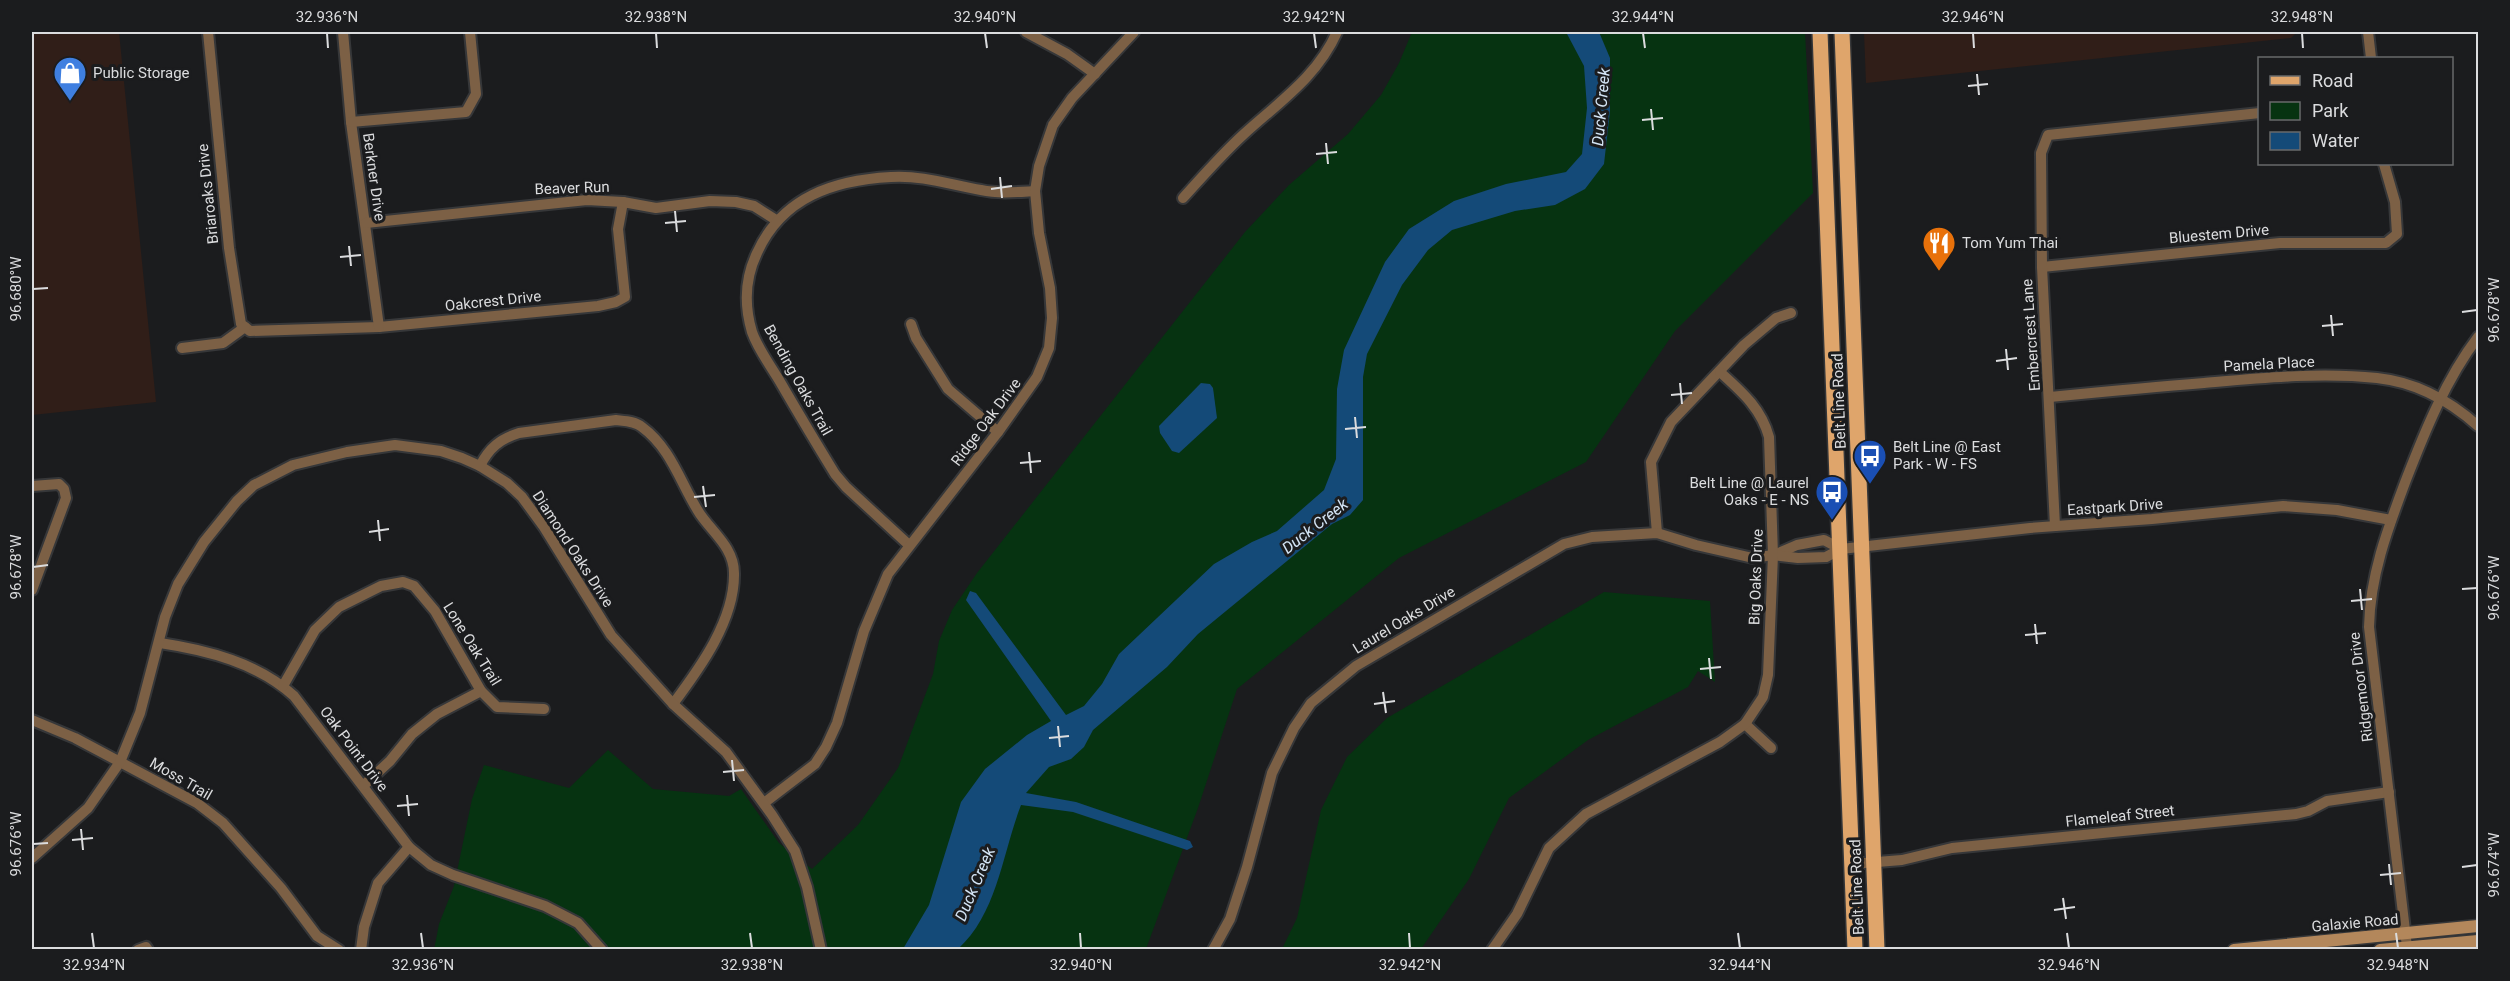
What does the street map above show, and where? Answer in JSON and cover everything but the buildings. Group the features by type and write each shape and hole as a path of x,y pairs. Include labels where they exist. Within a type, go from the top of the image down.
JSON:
{"main road":[{"name":"Belt Line Road","path":"1820,32 1855,950"},
{"name":"Belt Line Road","path":"1842,32 1877,950"},
{"path":"1826,197 1849,196"},
{"path":"1836,424 1857,422"}],"street":[{"name":"Briaroaks Drive","path":"208,32 229,248 241,324 245,327"},
{"name":"Berkner Drive","path":"343,32 351,122 379,327"},
{"path":"351,122 466,112 476,94 470,32"},
{"path":"1026,32 1067,54 1095,74"},
{"name":"Ridge Oak Drive","path":"764,803 815,764 826,747 837,723 876,599 888,574 998,432 1037,377 1048,348 1052,318 1050,288 1039,233 1035,191 1039,166 1053,125 1072,98 1134,32"},
{"path":"1183,198 1224,152 1310,76 1329,49 1337,32"},
{"path":"2368,32 2371,57"},
{"name":"Embercrest Lane","path":"2055,526 2042,267 2041,153 2044,142 2048,135 2258,113"},
{"name":"Bluestem Drive","path":"2042,267 2280,243 2386,243 2397,234 2396,202 2384,165"},
{"name":"Bending Oaks Trail","path":"909,545 835,474 753,333 747,303 747,280 759,247 776,220 809,196 837,185 891,177 922,177 983,191 1035,191"},
{"name":"Beaver Run","path":"366,223 587,200 623,202 656,208 710,201 736,202 754,206 776,220"},
{"name":"Oakcrest Drive","path":"245,327 250,331 267,332 379,327 598,306 616,302 624,297 618,229 623,202"},
{"path":"1657,533 1651,462 1671,422 1744,345 1776,318 1791,313"},
{"path":"911,324 916,338 948,389 998,432"},
{"path":"182,348 223,343 245,327"},
{"name":"Ridgemoor Drive","path":"2407,947 2368,627 2369,604 2376,568 2391,520 2421,441 2453,374 2478,337"},
{"name":"Big Oaks Drive","path":"1492,950 1516,914 1549,848 1568,830 1586,814 1720,742 1744,724 1763,697 1768,675 1773,555 1769,437 1765,420 1752,402 1720,372"},
{"name":"Pamela Place","path":"2050,397 2242,379 2316,376 2378,378 2417,388 2442,399 2478,426"},
{"path":"480,466 486,453 505,437 519,433 616,420 632,421 642,427 668,455 700,514 729,552 734,574 730,603 710,654 673,704"},
{"name":"Diamond Oaks Drive","path":"32,858 88,808 120,762 140,713 165,617 178,584 204,542 237,501 254,485 292,465 347,452 394,446 441,451 480,466 507,483 522,496 544,527 611,635 673,704 726,752 764,803 795,851 807,887 821,950"},
{"path":"32,486 59,484 64,489 66,498 32,590"},
{"name":"Eastpark Drive","path":"1841,549 2055,526 2283,506 2337,510 2391,520"},
{"name":"Laurel Oaks Drive","path":"1213,950 1230,919 1248,867 1272,773 1294,728 1311,703 1356,666 1564,544 1592,537 1657,533 1753,558 1773,555 1797,545 1824,540 1841,549"},
{"name":"Laurel Oaks Drive","path":"1773,555 1798,558 1826,557 1841,549"},
{"name":"Lone Oak Trail","path":"283,686 315,630 339,607 381,586 403,582 414,586 435,611 481,691 497,707 544,709"},
{"name":"Oak Point Drive","path":"160,642 186,646 256,669 283,686 294,696 364,785 409,847 431,865 442,870 545,906 578,923 602,950"},
{"path":"364,785 390,761 412,734 437,714 481,691"},
{"name":"Moss Trail","path":"32,720 75,738 197,803 223,823 281,888 317,936 339,950"},
{"path":"1744,724 1772,747"},
{"name":"Flameleaf Street","path":"1851,864 1918,857 1952,848 2296,814 2308,811 2327,801 2389,792"},
{"path":"361,950 364,927 378,883 409,847"},
{"name":"Galaxie Road","path":"2234,950 2306,946 2478,926"},
{"path":"2419,932 2420,948"},
{"name":"Galaxie Road","path":"2380,950 2478,941"},
{"path":"138,950 146,948 148,950"}],"shaded area":[{"path":"32,32 119,32 156,402 32,415"},
{"path":"1864,32 2297,32 2291,38 1866,83"}],"green space":[{"path":"1412,32 1805,32 1813,193 1675,331 1586,462 1399,558 1237,689 1198,808 1146,949 434,950 439,924 454,886 472,799 484,765 569,788 608,750 653,789 729,796 741,789 779,843 812,869 858,825 898,768 933,674 939,641 952,610 977,573 1245,232 1289,185 1348,134 1381,95 1399,63"},
{"path":"1604,592 1710,601 1715,682 1698,671 1688,687 1588,740 1509,798 1469,879 1421,949 1282,949 1297,918 1321,810 1347,757 1387,718"}],"water":[{"name":"Duck Creek","path":"1566,32 1599,32 1610,58 1610,111 1604,164 1585,189 1555,205 1515,211 1452,230 1428,250 1402,285 1367,354 1363,377 1363,500 1350,515 1332,524 1198,634 1167,667 1093,730 1084,747 1071,759 1049,767 1026,793 1076,802 1190,841 1193,847 1187,850 1073,812 1021,805 991,900 971,934 958,949 903,949 929,905 961,802 985,769 1027,735 1051,721 966,600 970,591 976,593 1066,715 1084,706 1102,684 1119,654 1214,564 1252,542 1277,531 1324,490 1336,459 1337,389 1344,350 1385,262 1409,229 1454,201 1506,184 1566,172 1582,154 1587,108 1584,66"},
{"path":"1201,383 1210,384 1213,388 1217,418 1179,453 1172,451 1160,433 1159,426"}],"place":[{"name":"Public Storage","path":"70,102"},
{"name":"Tom Yum Thai","path":"1939,272"},
{"name":"Belt Line @ East Park - W - FS","path":"1870,485"},
{"name":"Belt Line @ Laurel Oaks - E - NS","path":"1832,521"}]}
